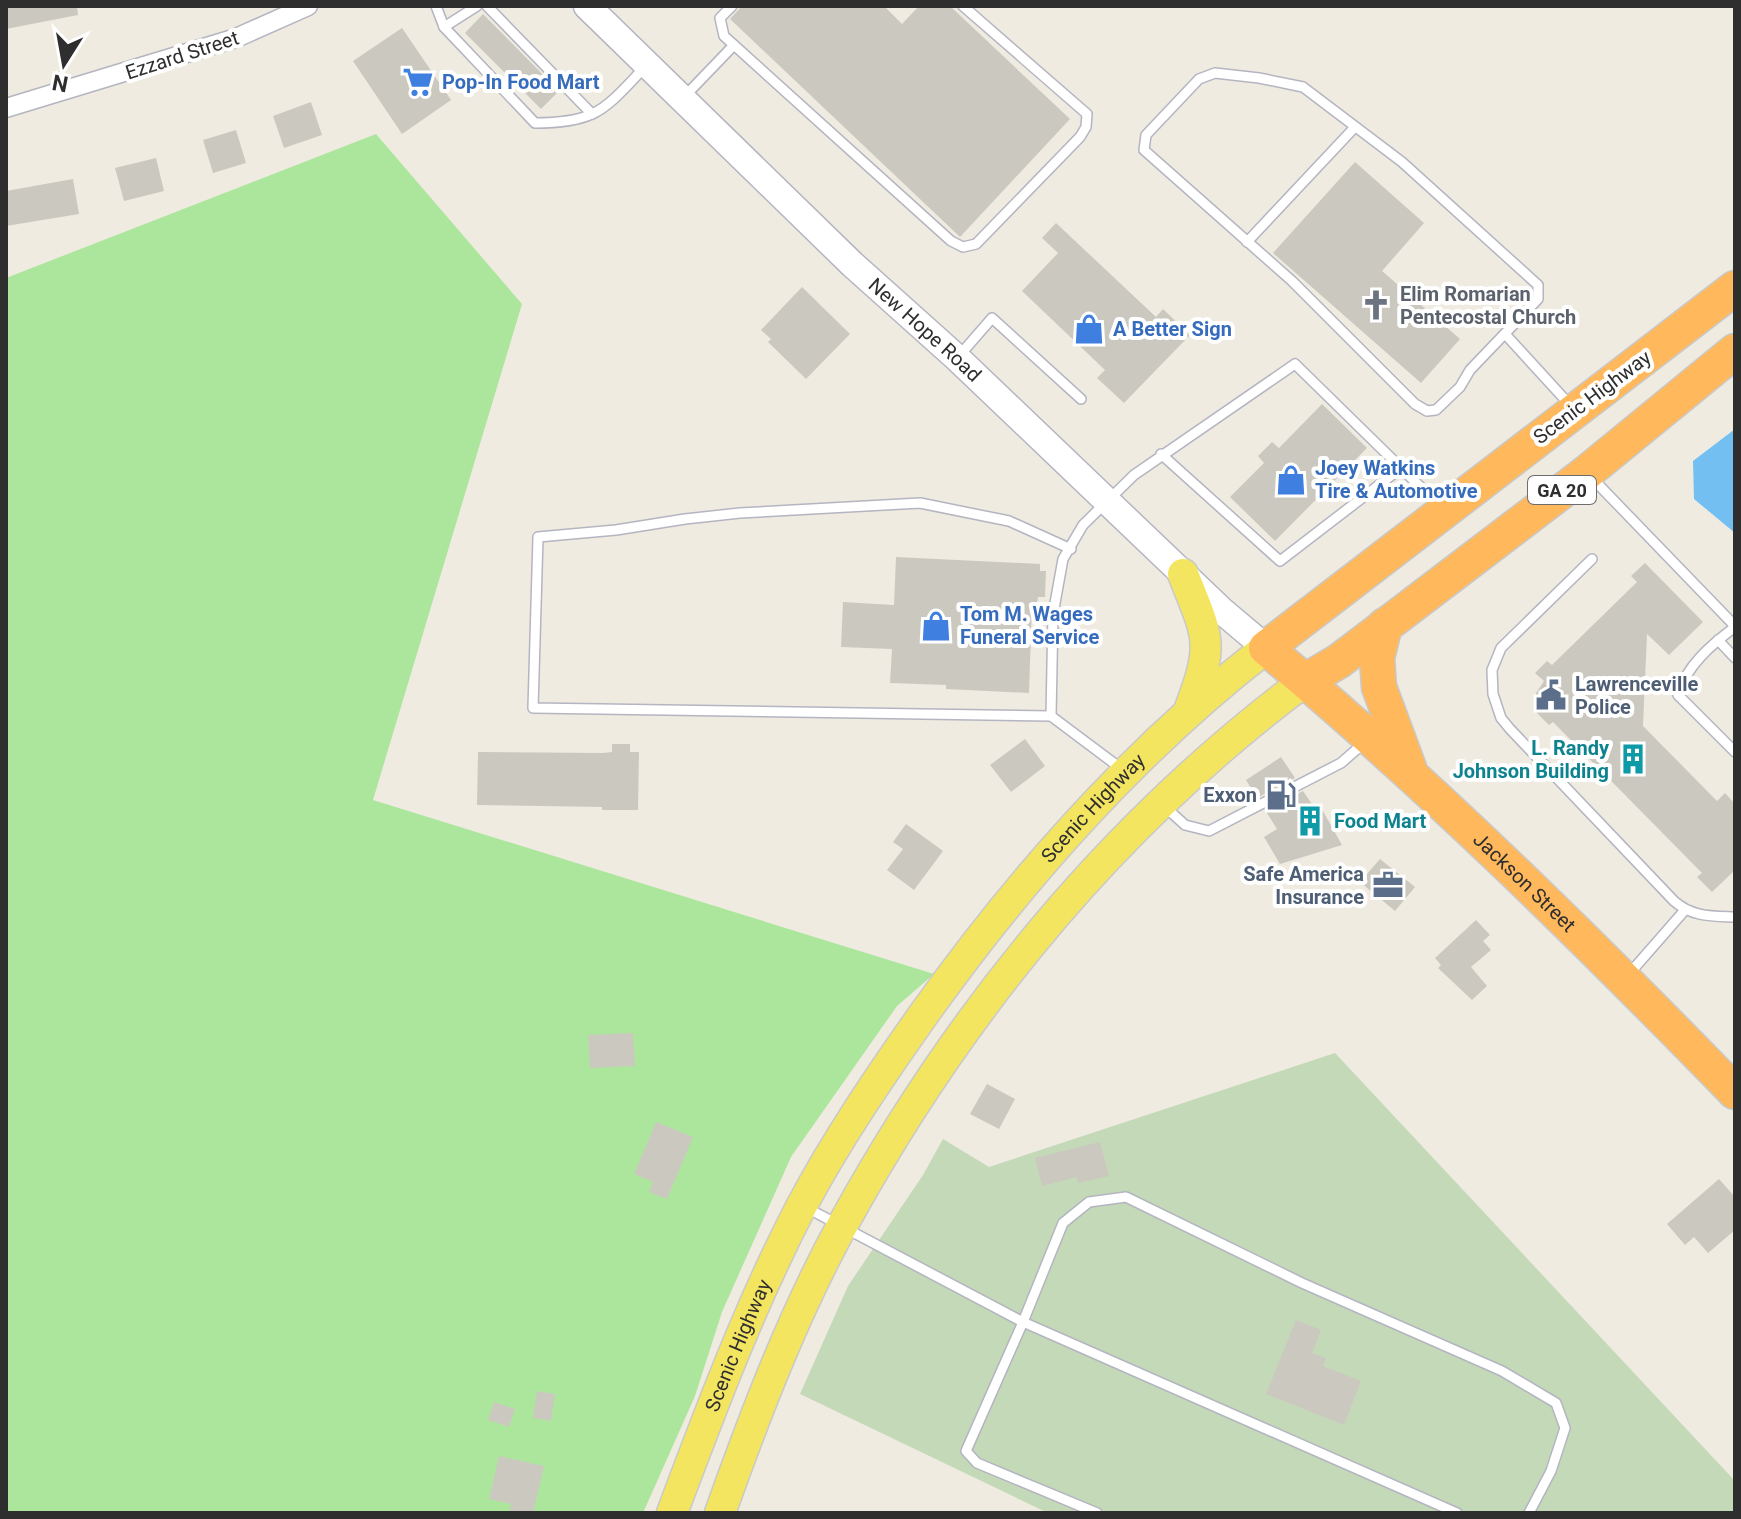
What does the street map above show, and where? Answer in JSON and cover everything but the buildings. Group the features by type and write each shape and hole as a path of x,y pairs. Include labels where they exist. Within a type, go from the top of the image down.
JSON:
{"highway":[{"name":"Scenic Highway","path":"1266,648 1735,288"},
{"name":"Scenic Highway","path":"1305,681 1339,661 1586,473 1735,351"},
{"path":"1385,625 1377,658 1379,687 1410,772"},
{"name":"Jackson Street","path":"1266,648 1410,772 1625,979 1735,1092"}],"main road":[{"path":"1183,574 1208,643 1204,671 1188,715"},
{"name":"Scenic Highway","path":"672,1513 726,1368 802,1206 881,1074 1009,900 1126,771 1229,677 1266,648"},
{"name":"Scenic Highway","path":"720,1513 794,1327 842,1226 920,1092 959,1036 1053,915 1102,860 1254,720 1305,681"}],"street":[{"name":"Ezzard Street","path":"6,108 236,38 308,6"},
{"name":"New Hope Road","path":"587,6 852,264 957,358 1183,574 1266,648"}],"lane":[{"path":"436,6 444,27 535,123 592,114 622,91 647,65"},
{"path":"444,27 477,6"},
{"path":"487,6 592,114"},
{"path":"732,6 720,18 724,36 951,241 963,247 976,244 1080,137 1086,127 1087,114 963,6"},
{"path":"683,99 734,45"},
{"path":"1215,73 1303,87 1355,127 1402,162 1538,285 1538,299 1436,410 1427,411 1415,404 1292,281 1144,150 1146,135 1199,79 1215,73"},
{"path":"1247,242 1355,127"},
{"path":"957,358 992,318 1081,399"},
{"path":"1505,334 1564,397 1574,412"},
{"path":"1051,716 1053,614 1063,559 1083,525 1134,475 1161,454 1295,364 1444,510"},
{"path":"1161,454 1280,561 1401,468"},
{"path":"1586,473 1630,514 1735,626 1683,678 1678,695 1735,752"},
{"path":"1071,549 1009,521 920,503 726,515 538,537 533,708 1051,716 1126,771"},
{"path":"1592,559 1501,648 1492,670 1493,694 1501,718 1685,910 1700,915 1735,917"},
{"path":"1718,640 1735,658"},
{"path":"1161,803 1185,825 1209,831 1341,763 1370,737"},
{"path":"1625,979 1685,910"},
{"path":"1097,1513 977,1463 966,1451 1063,1223 1089,1202 1126,1197 1302,1283 1502,1371 1556,1403 1565,1428 1551,1471 1529,1513"},
{"path":"802,1206 1023,1322 1457,1513"}],"green space":[{"path":"376,134 522,304 373,800 934,974 897,1006 791,1157 722,1312 695,1396 643,1513 6,1513 6,278"},
{"path":"1335,1053 1735,1481 1735,1513 1048,1513 800,1394 848,1286 923,1175 943,1139 989,1167"}],"water":[{"path":"1735,429 1735,533 1694,499 1693,461"}],"place":[{"name":"Pop-In Food Mart","path":"418,82"},
{"name":"Elim Romarian Pentecostal Church","path":"1376,305"},
{"name":"A Better Sign","path":"1089,329"},
{"name":"Joey Watkins Tire & Automotive","path":"1291,480"},
{"name":"Tom M. Wages Funeral Service","path":"936,626"},
{"name":"Lawrenceville Police","path":"1551,695"},
{"name":"L. Randy Johnson Building","path":"1633,759"},
{"name":"Exxon","path":"1281,795"},
{"name":"Food Mart","path":"1310,821"},
{"name":"Safe America Insurance","path":"1388,885"}]}
